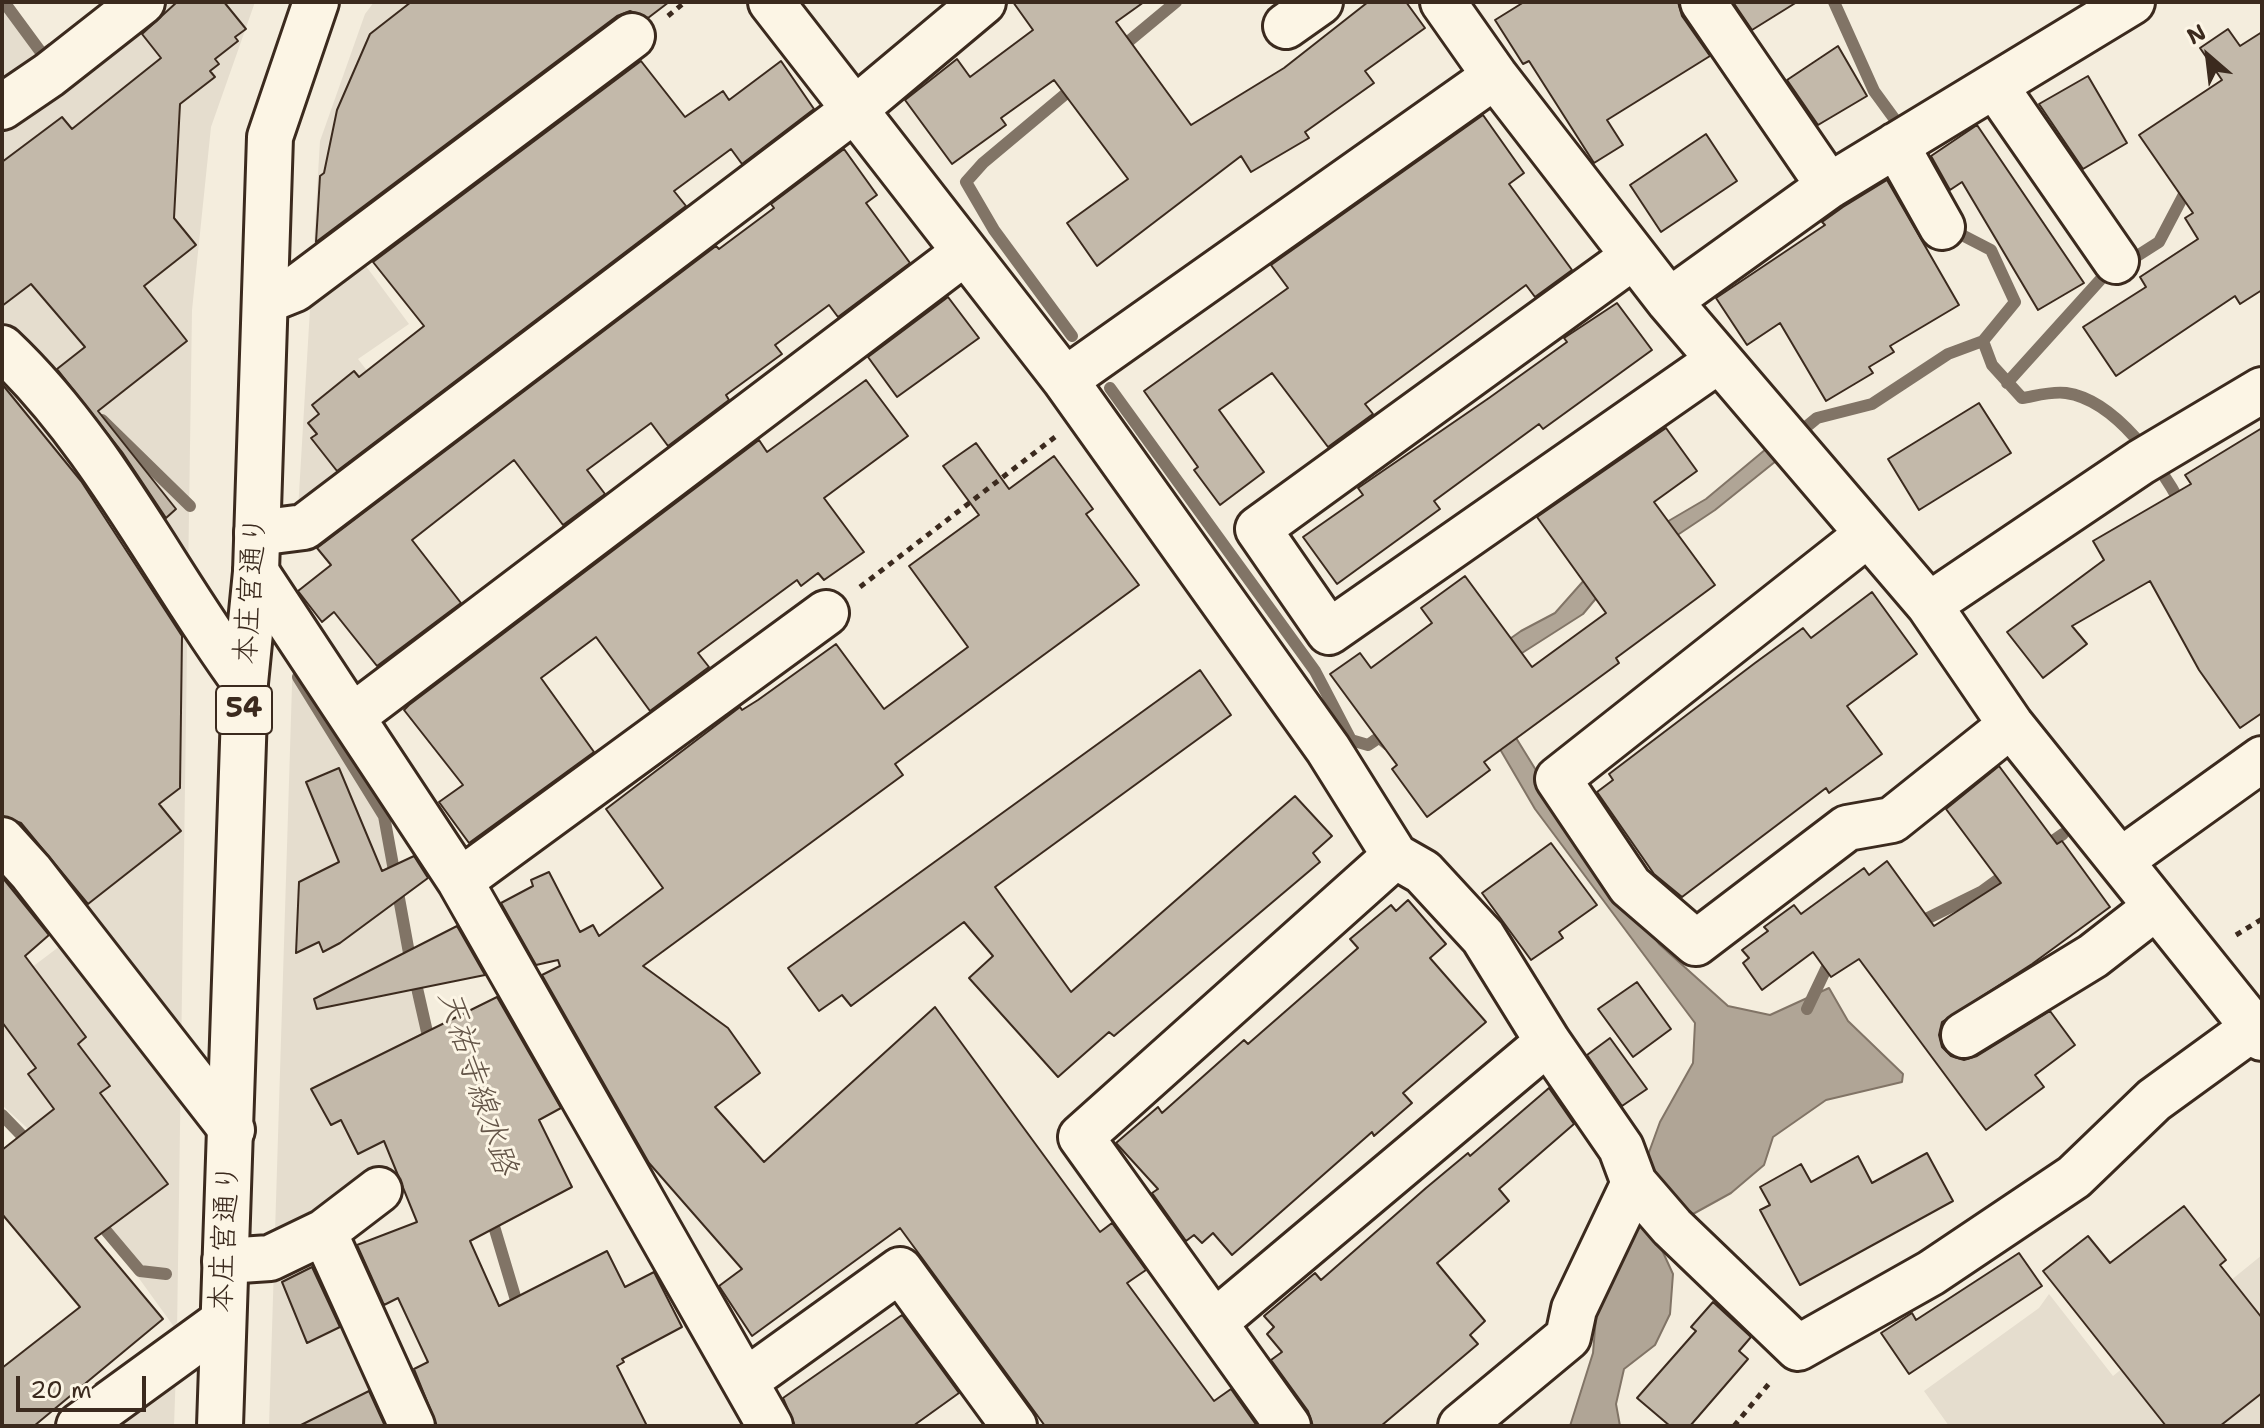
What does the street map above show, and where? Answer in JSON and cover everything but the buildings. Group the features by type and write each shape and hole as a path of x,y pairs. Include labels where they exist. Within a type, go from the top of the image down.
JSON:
{"street":[{"path":"2,107 49,75 142,2"},
{"name":"本庄宮通り","path":"220,1426 245,683 257,552 270,137 316,2"},
{"path":"771,2 1076,396 1328,749 1395,856 1423,872 1483,937 1548,1042 1621,1148 1652,1204 1798,1348 1931,1273 2074,1177 2154,1100 2257,1033 2011,725 1929,605 1669,301 1495,76 1443,2"},
{"path":"770,1426 747,1380 554,1053 460,881 353,716 257,552 304,527 854,110 983,2"},
{"path":"1703,2 1829,186"},
{"path":"1669,301 1829,186 2132,2"},
{"path":"265,301 295,289 632,36"},
{"path":"1076,396 1495,76"},
{"path":"1995,86 2116,261"},
{"path":"1907,139 1942,227"},
{"path":"353,716 964,253"},
{"path":"1634,256 1258,529 1329,632 1719,360"},
{"path":"2,348 34,377 93,455 196,617 245,683"},
{"path":"1929,605 2150,457 2262,390"},
{"path":"1868,534 1558,779 1630,886 1696,943 1847,828 1892,820 2011,725"},
{"path":"460,881 826,613"},
{"path":"2120,861 2262,759"},
{"path":"2,840 31,872 232,1130"},
{"path":"1288,1426 1081,1137 1395,856"},
{"path":"1964,1035 2093,956 2156,907"},
{"path":"1215,1322 1548,1042"},
{"path":"225,1261 270,1258 324,1232 379,1190"},
{"path":"1461,1426 1568,1337 1574,1309 1652,1204"},
{"path":"324,1232 412,1426"},
{"path":"747,1380 900,1270 1014,1426"},
{"path":"79,1426 222,1322"}],"path":[{"path":"826,613 1076,396"},
{"path":"1734,1426 1798,1348"}],"shaded area":[{"path":"2,2 10,2 68,79 158,2 255,2 211,127 192,310 177,1331 37,1137 2,1105 2,990 85,927 2,829"},
{"path":"374,2 505,2 365,112 427,195 351,246 409,324 358,359 416,434 297,527 320,141 365,14"},
{"path":"1772,444 1781,457 1715,510 1613,578 1583,614 1497,669 1492,699 1555,801 1659,944 1728,1006 1770,1015 1829,988 1848,1021 1903,1074 1902,1082 1826,1100 1773,1137 1764,1165 1731,1193 1655,1235 1673,1274 1670,1314 1655,1345 1624,1369 1616,1404 1620,1426 1570,1426 1593,1353 1597,1305 1627,1244 1665,1194 1648,1155 1660,1122 1693,1063 1695,1023 1535,809 1473,703 1456,700 1385,749 1371,737 1521,631 1555,613 1602,560 1706,499"},
{"path":"293,653 385,781 410,989 462,1137 325,1225 419,1426 269,1426"},
{"path":"2262,1255 2262,1426 1949,1426 1924,1391 2039,1308 2049,1294 2113,1376"},
{"path":"176,1369 174,1426 96,1426"}],"waterway":[{"path":"4,2 43,55 51,49"},
{"path":"1117,51 1176,2"},
{"path":"1834,2 1874,91 1904,132"},
{"path":"1072,336 994,230 966,182 983,163 1075,86"},
{"path":"2007,383 2101,279 2159,242 2190,183"},
{"path":"1795,436 1817,418 1872,404 1948,354 1983,341 2015,302 1991,250 1962,235 1955,221"},
{"path":"1983,341 1992,365 2022,398 2066,393 2084,398 2119,421 2149,455 2183,508"},
{"name":"天祐寺線水路","path":"56,375 89,407"},
{"path":"1110,388 1315,671 1351,740 1368,745 1389,731"},
{"name":"天祐寺線水路","path":"102,420 190,506"},
{"name":"天祐寺線水路","path":"298,677 384,816 409,953 430,1045"},
{"path":"2043,848 2063,834"},
{"path":"1916,924 1981,892 2011,870"},
{"path":"1807,1009 1826,969 1839,963"},
{"path":"2,1115 32,1146"},
{"name":"天祐寺線水路","path":"490,1213 519,1310"},
{"path":"97,1220 140,1271 166,1274"}]}
